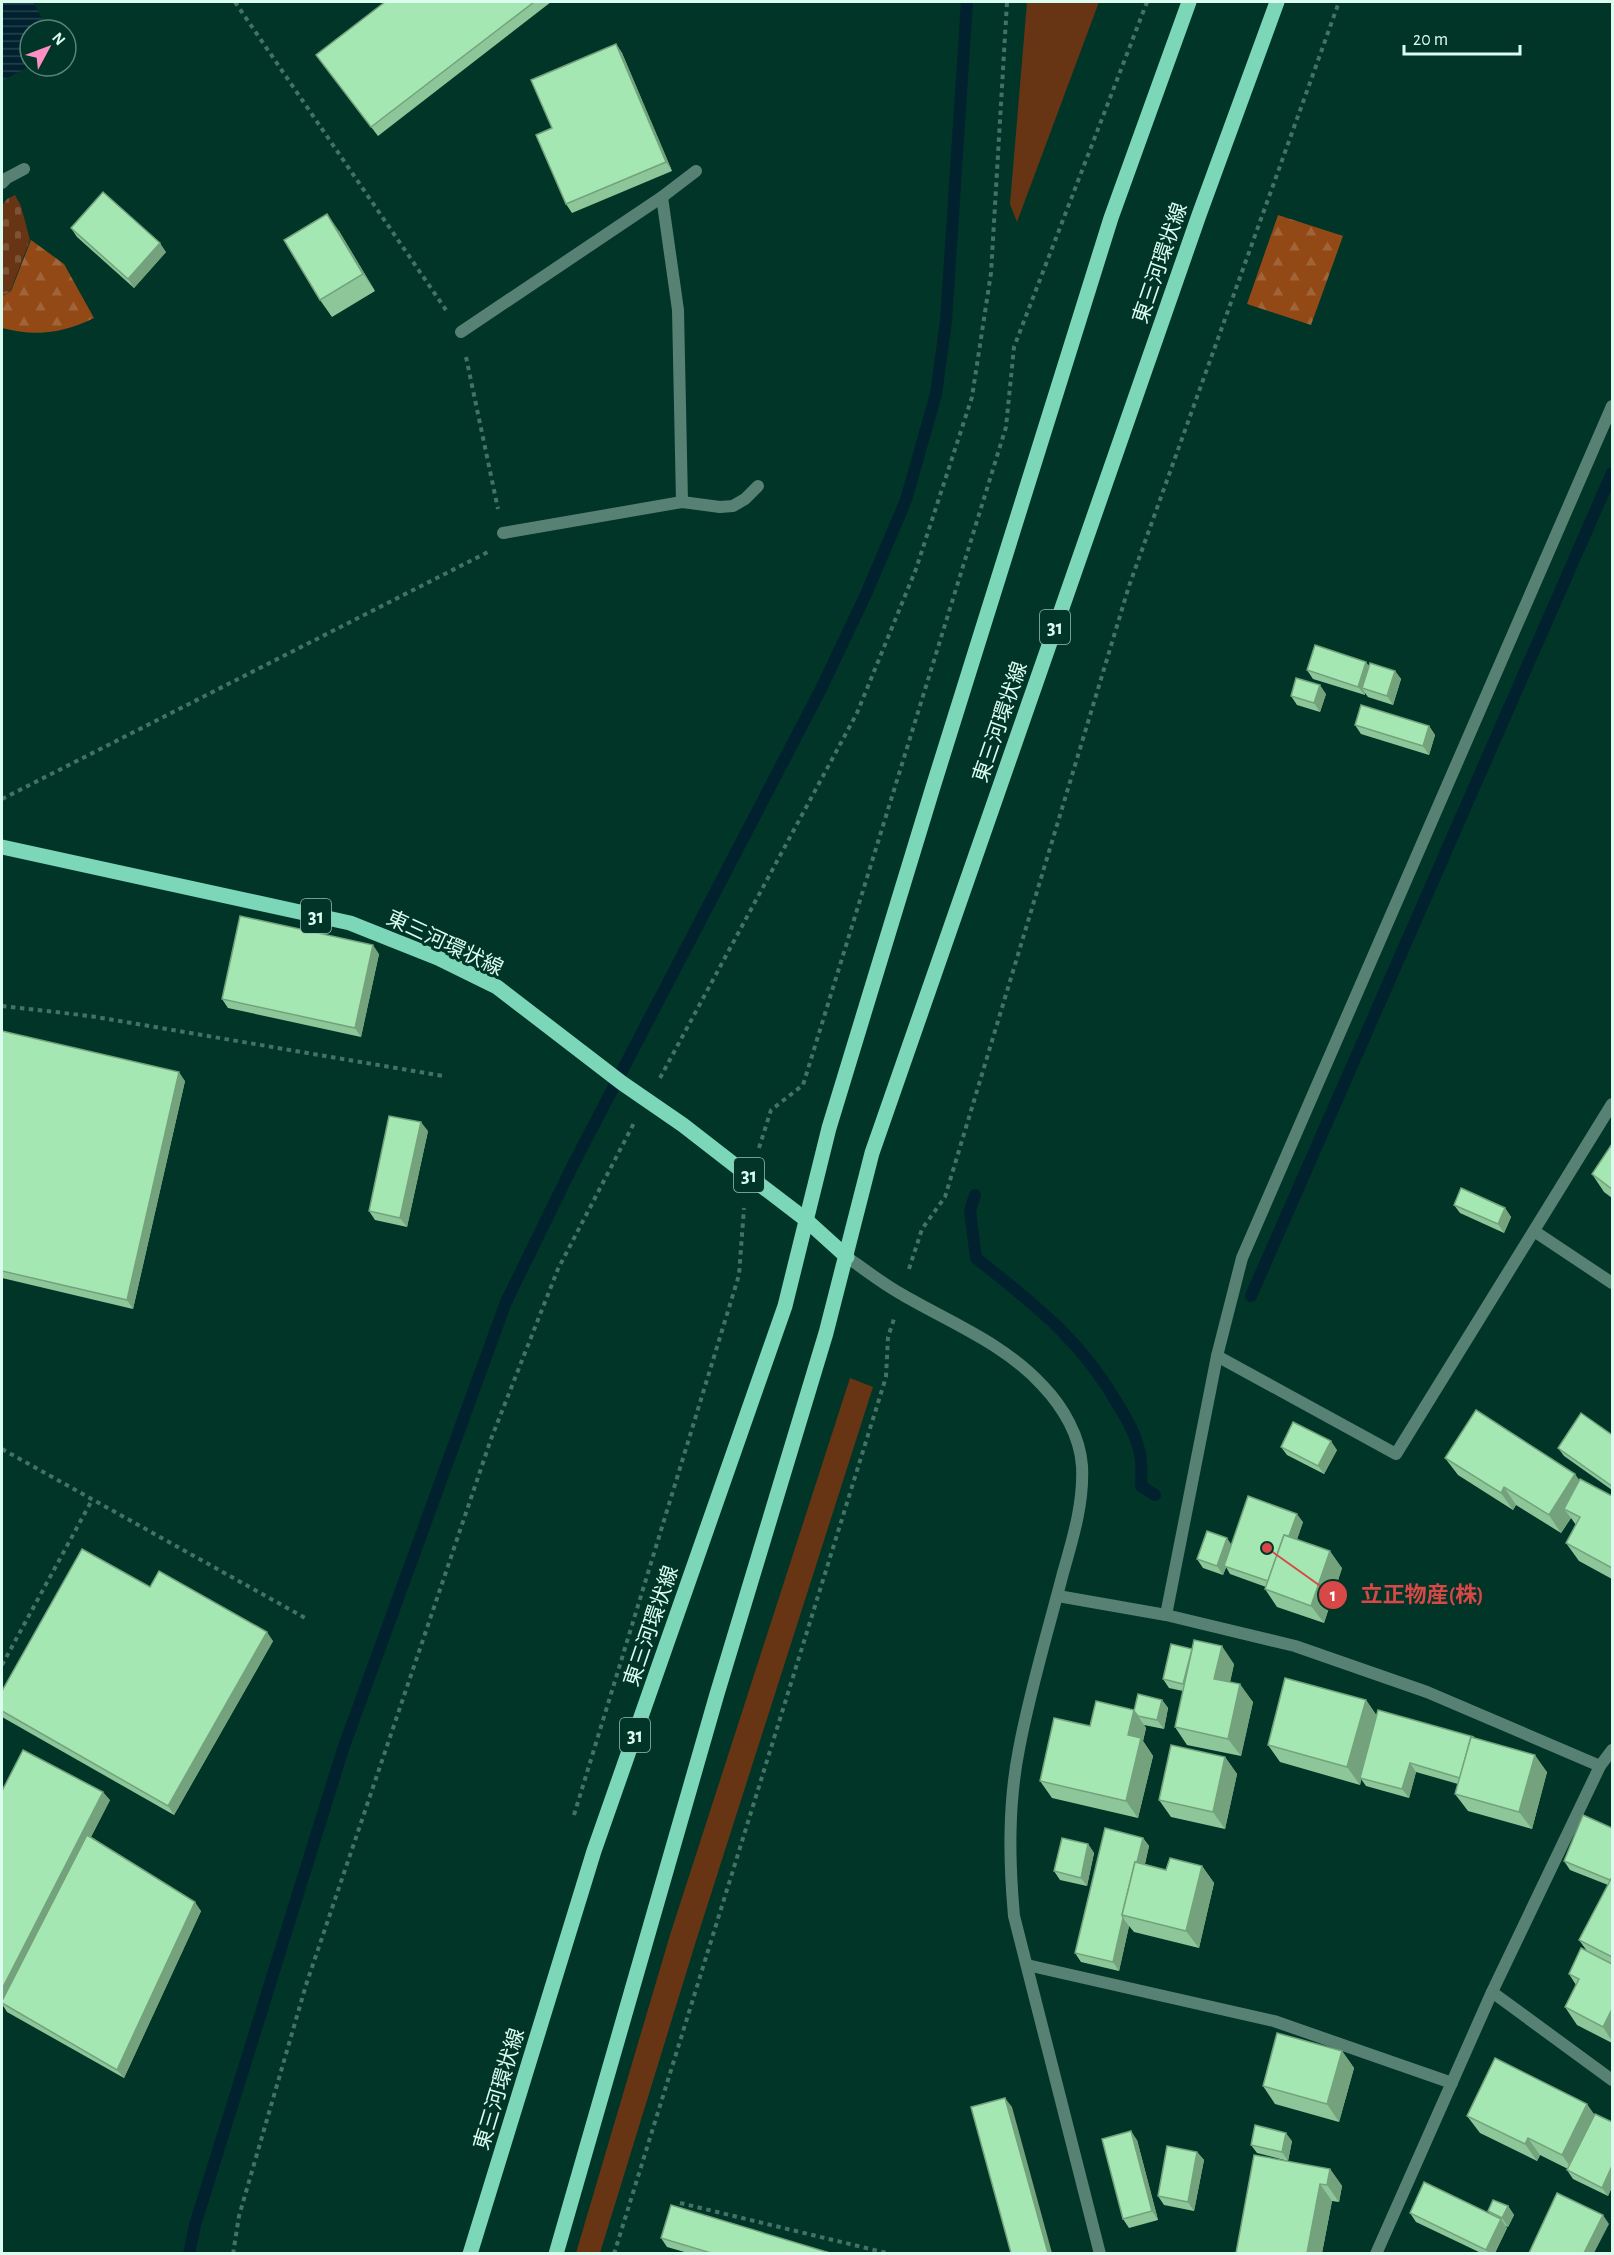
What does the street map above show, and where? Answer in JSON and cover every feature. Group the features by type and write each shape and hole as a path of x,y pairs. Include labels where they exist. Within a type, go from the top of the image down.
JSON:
{"main road":[{"name":"東三河環状線","path":"470,2253 594,1851 785,1306 829,1128 933,787 1108,230 1189,2"},
{"name":"東三河環状線","path":"556,2253 717,1694 826,1333 872,1153 1199,215 1276,2"},
{"name":"東三河環状線","path":"2,847 350,923 438,958 497,987 805,1219 847,1257"}],"street":[{"path":"2,183 24,169"},
{"path":"461,332 662,197 696,171"},
{"path":"662,197 678,310 682,502"},
{"path":"1166,1614 1217,1356 1242,1258 1612,406"},
{"path":"503,533 682,502 720,507 734,506 758,486"},
{"path":"1217,1356 1396,1454 1612,1104"},
{"path":"1534,1231 1612,1283"},
{"path":"847,1257 901,1294 1005,1351 1043,1385 1059,1405 1078,1443 1082,1465 1075,1531 1019,1748 1010,1827 1010,1873 1014,1916 1100,2253"},
{"path":"1058,1596 1166,1614 1295,1646 1427,1692 1600,1767"},
{"path":"1376,2253 1492,1992 1600,1767 1612,1750"},
{"path":"1027,1965 1274,2022 1452,2083"},
{"path":"1492,1992 1612,2080"}],"path":[{"path":"2,799 489,551 503,533 461,332 234,2"},
{"path":"233,2253 239,2216 306,1985 491,1439 558,1269 646,1100 670,1062 857,713 916,569 972,397 991,273 1007,2"},
{"path":"573,1821 740,1275 744,1208 750,1177 771,1110 803,1085 1006,427 1014,347 1147,2"},
{"path":"614,2253 886,1377 888,1337 901,1294 922,1229 945,1197 1129,586 1339,2"},
{"path":"2,1006 90,1016 442,1076"},
{"path":"2,1449 307,1619"},
{"path":"2,1665 92,1500"},
{"path":"680,2204 891,2253"}],"green space":[{"path":"1027,2 1099,2 1017,222 1010,204"},
{"path":"15,195 21,206 30,240 10,292 2,295 2,206 7,199"},
{"path":"1278,215 1343,236 1311,325 1247,304"},
{"path":"31,240 64,264 94,318 49,332 14,331 2,328 2,296 11,291"},
{"path":"850,1378 873,1387 696,1941 600,2253 576,2253 670,1935"}],"water":[{"path":"2,2 33,2 42,18 18,18 18,72 2,81"}],"building":[{"path":"385,2 534,2 371,127 316,55"},
{"path":"616,44 666,162 566,204 536,135 552,128 531,80"},
{"path":"103,192 160,243 128,279 71,228"},
{"path":"327,214 363,274 320,300 284,240"},
{"path":"1315,645 1366,662 1358,687 1307,670"},
{"path":"1370,663 1395,671 1387,696 1362,688"},
{"path":"1296,678 1320,685 1314,703 1291,696"},
{"path":"1361,705 1429,726 1423,746 1355,725"},
{"path":"240,916 373,945 355,1028 222,999"},
{"path":"2,1031 179,1072 127,1300 2,1271"},
{"path":"389,1116 421,1122 400,1218 369,1211"},
{"path":"1612,1144 1612,1189 1592,1174"},
{"path":"1461,1188 1505,1208 1498,1224 1454,1205"},
{"path":"1476,1410 1575,1474 1549,1515 1504,1487 1501,1493 1445,1458"},
{"path":"1581,1413 1612,1435 1612,1486 1558,1448"},
{"path":"1293,1422 1331,1441 1318,1466 1281,1447"},
{"path":"1580,1479 1612,1496 1612,1568 1566,1543 1580,1517 1564,1509"},
{"path":"1248,1496 1297,1514 1289,1536 1284,1535 1268,1581 1224,1566"},
{"path":"1207,1531 1227,1538 1217,1566 1197,1559"},
{"path":"1284,1535 1330,1551 1311,1606 1265,1589"},
{"path":"82,1549 150,1587 159,1571 267,1632 168,1806 2,1711 2,1691"},
{"path":"1194,1640 1222,1646 1214,1679 1240,1684 1228,1739 1175,1727"},
{"path":"1171,1644 1192,1649 1183,1684 1163,1679"},
{"path":"1285,1678 1366,1700 1347,1767 1268,1745"},
{"path":"1138,1694 1162,1700 1157,1720 1138,1716 1134,1711"},
{"path":"1096,1701 1134,1710 1128,1735 1141,1738 1126,1801 1040,1781 1054,1718 1090,1726"},
{"path":"1378,1710 1474,1737 1471,1737 1460,1778 1410,1763 1402,1789 1360,1778"},
{"path":"1471,1737 1535,1755 1519,1812 1455,1794"},
{"path":"1171,1745 1225,1757 1213,1812 1159,1800"},
{"path":"23,1750 103,1792 2,1989 2,1791"},
{"path":"1583,1815 1612,1828 1612,1880 1564,1861"},
{"path":"1105,1828 1143,1838 1122,1915 1113,1962 1075,1953"},
{"path":"87,1835 195,1902 117,2070 2,2003"},
{"path":"1062,1838 1088,1844 1081,1878 1054,1871"},
{"path":"1170,1858 1202,1866 1186,1931 1122,1915 1135,1862 1166,1870"},
{"path":"1612,1880 1612,1957 1579,1940"},
{"path":"1581,1948 1612,1964 1612,2009 1603,2027 1565,2007 1579,1979 1569,1974"},
{"path":"1277,2033 1342,2051 1327,2104 1263,2086"},
{"path":"1495,2058 1587,2104 1562,2155 1528,2138 1525,2144 1467,2116"},
{"path":"1005,2098 1048,2253 1011,2253 971,2107"},
{"path":"1595,2114 1612,2122 1612,2166 1602,2188 1567,2170"},
{"path":"1255,2125 1286,2133 1282,2152 1251,2145"},
{"path":"1131,2131 1152,2211 1123,2219 1102,2139"},
{"path":"1167,2146 1197,2152 1188,2202 1158,2196"},
{"path":"1254,2155 1330,2169 1327,2185 1320,2184 1307,2253 1236,2253"},
{"path":"1424,2182 1501,2219 1486,2250 1410,2213"},
{"path":"1557,2193 1603,2215 1584,2253 1529,2253"},
{"path":"1493,2200 1508,2206 1502,2218 1488,2211"},
{"path":"671,2205 830,2253 711,2253 661,2238"}],"waterway":[{"path":"189,2254 195,2225 343,1749 506,1302 573,1165 821,689 866,594 906,500 936,394 946,321 967,2"},
{"path":"1251,1296 1612,473"},
{"path":"975,1195 970,1211 976,1258 1056,1325 1090,1362 1124,1414 1134,1434 1139,1448 1141,1486 1155,1495"}],"place":[{"name":"立正物産(株)","path":"1267,1548"}]}
